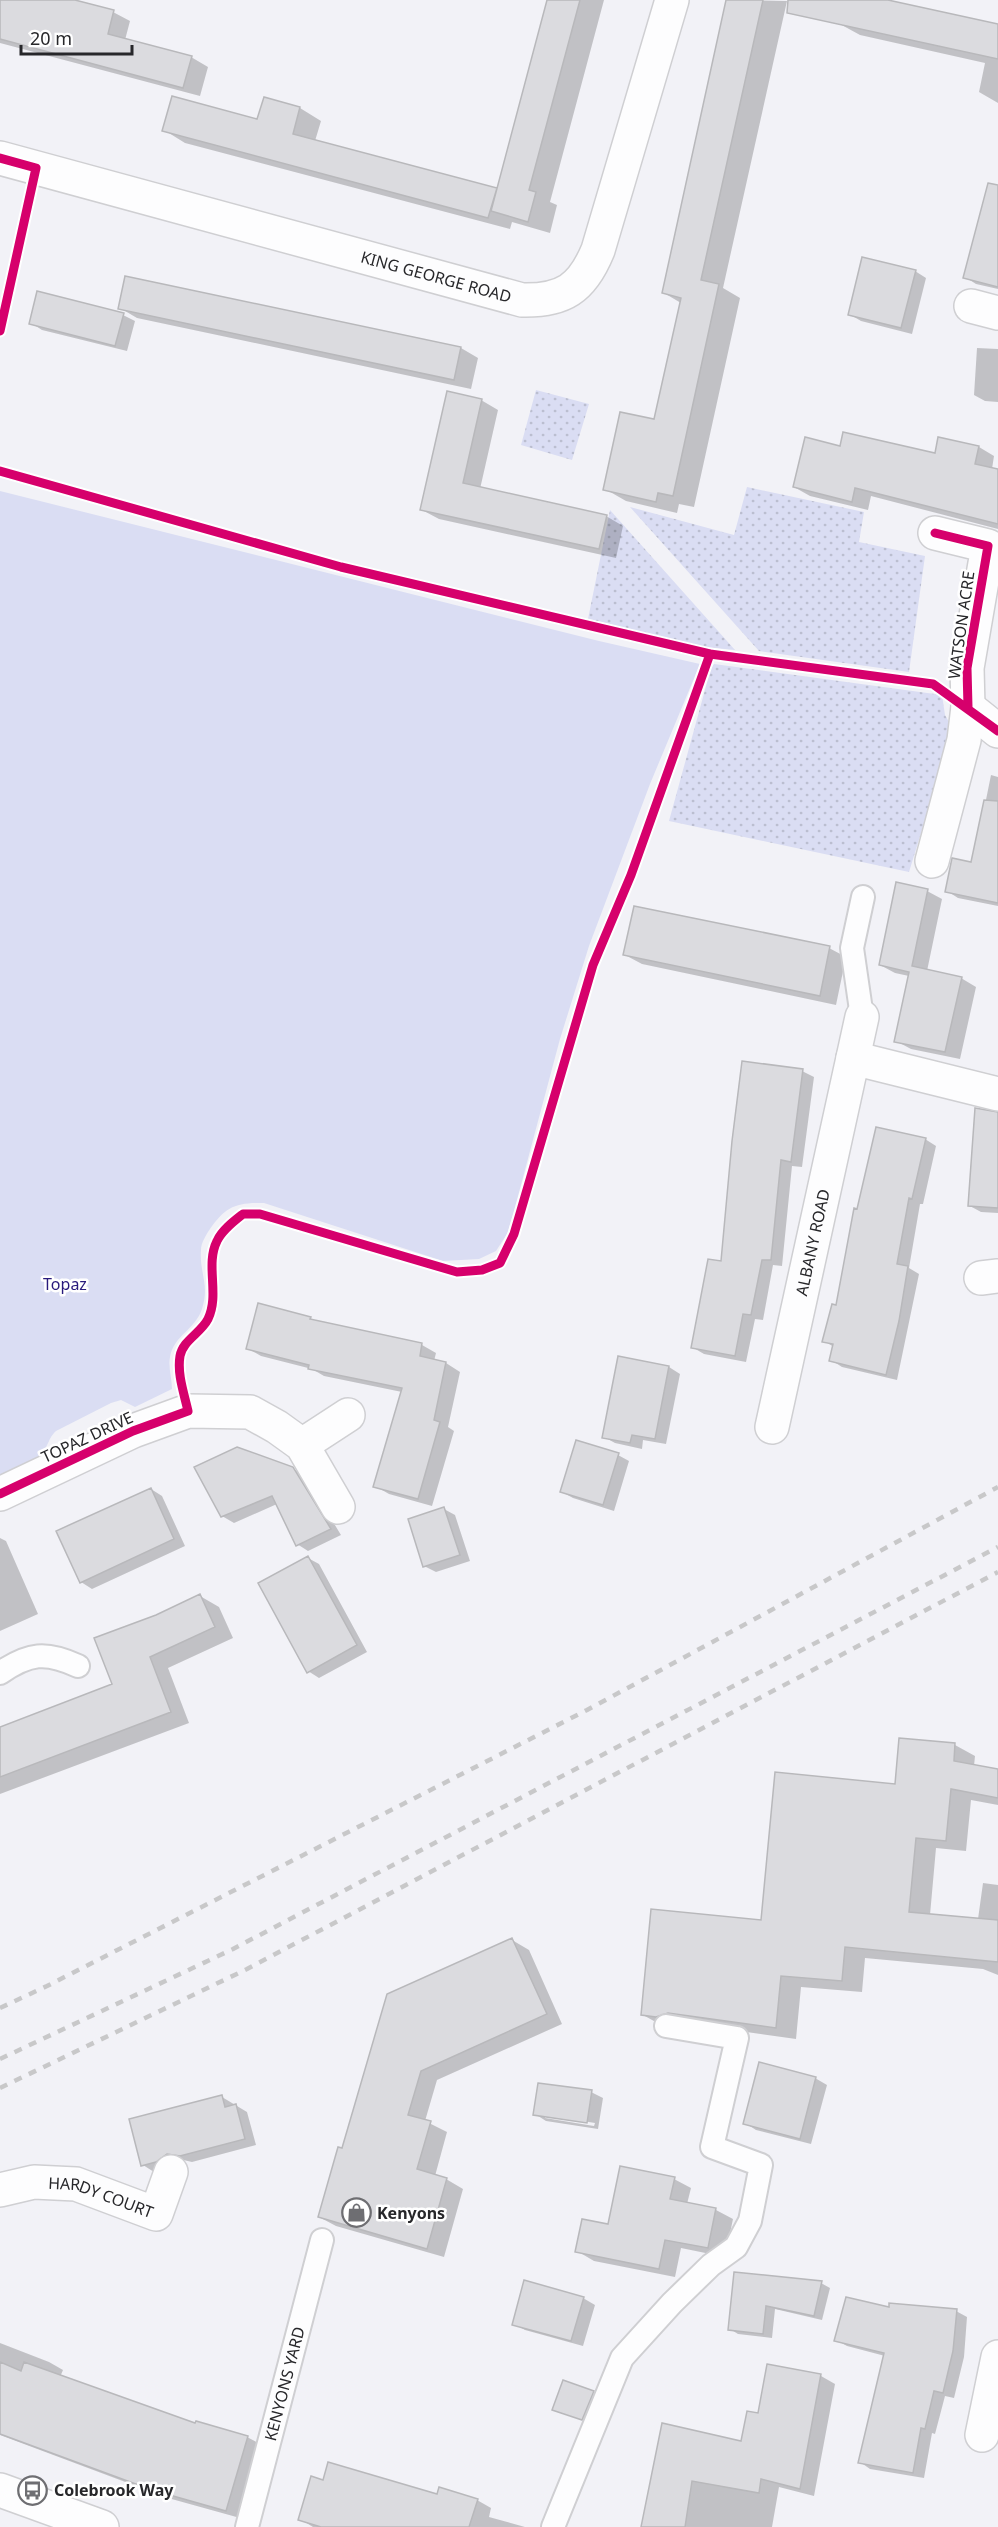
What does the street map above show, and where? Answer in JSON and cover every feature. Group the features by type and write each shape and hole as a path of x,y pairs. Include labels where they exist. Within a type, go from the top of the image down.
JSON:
{"street":[{"name":"KING GEORGE ROAD","path":"0,158 522,300 560,297 578,284 590,269 598,250 672,0"},
{"name":"WATSON ACRE","path":"932,861 964,740 968,707 967,668 993,547 935,533"},
{"path":"968,707 998,730"},
{"name":"ALBANY ROAD","path":"772,1427 862,1017"},
{"path":"853,1058 998,1094"},
{"name":"TOPAZ DRIVE","path":"0,1494 133,1431 188,1411 250,1412 277,1427 302,1445 338,1507"},
{"path":"302,1445 348,1415"},
{"name":"HARDY COURT","path":"0,2190 34,2182 76,2184 156,2214 171,2172"},
{"path":"982,2435 998,2357"},
{"path":"0,2490 102,2527"}],"lane":[{"path":"862,1017 852,948 863,897"},
{"path":"0,1674 17,1661 42,1655 62,1659 78,1666"},
{"path":"553,2527 622,2358 680,2295 711,2265 736,2247 750,2221 761,2165 712,2147 737,2038 666,2026"},
{"name":"KENYONS YARD","path":"247,2527 322,2240"}],"green space":[{"path":"536,390 589,404 572,460 521,445"},
{"path":"747,487 864,512 859,542 925,556 909,672 759,651 630,507 734,535"},
{"name":"Topaz","path":"0,491 599,641 700,664 650,784 589,946 560,1039 507,1234 496,1251 479,1259 443,1261 264,1203 232,1207 215,1222 202,1245 204,1300 199,1316 172,1349 169,1365 172,1389 135,1407 121,1400 111,1403 56,1431 43,1452 37,1457 39,1466 0,1483"},
{"path":"610,510 735,650 703,647 588,619"},
{"path":"714,664 942,695 945,715 953,729 909,872 669,821"}],"building":[{"path":"0,0 75,0 114,10 108,34 192,56 183,88 0,39"},
{"path":"547,0 580,0 529,190 536,192 528,222 491,211"},
{"path":"726,0 763,0 701,280 719,284 673,496 658,493 656,502 603,490 620,412 654,419 681,298 662,293"},
{"path":"788,0 888,0 998,24 998,59 787,13"},
{"path":"172,96 257,119 264,97 300,107 293,134 497,188 488,218 162,131"},
{"path":"988,183 998,185 998,287 963,278"},
{"path":"862,257 916,270 901,328 848,315"},
{"path":"125,276 461,347 454,380 118,309"},
{"path":"37,291 124,313 115,346 29,324"},
{"path":"447,391 482,399 463,483 607,515 599,549 420,510"},
{"path":"843,432 935,453 938,437 979,446 975,464 998,469 998,524 855,488 852,502 793,487 805,437 840,446"},
{"path":"984,800 998,801 998,903 945,892 952,858 971,862"},
{"path":"896,882 928,889 912,966 962,977 945,1052 894,1042 909,972 879,965"},
{"path":"634,906 830,946 820,996 623,955"},
{"path":"742,1061 803,1069 791,1162 781,1160 771,1260 762,1260 751,1315 743,1314 735,1356 691,1348 708,1259 721,1261"},
{"path":"975,1108 998,1112 998,1208 968,1206"},
{"path":"876,1127 926,1138 912,1199 909,1198 897,1264 908,1266 899,1321 886,1375 829,1361 833,1344 822,1342 832,1304 836,1305 854,1208 857,1209"},
{"path":"258,1303 311,1317 310,1319 422,1343 420,1356 446,1362 434,1420 440,1422 418,1499 373,1487 402,1388 308,1369 309,1365 246,1349"},
{"path":"618,1356 669,1366 655,1439 632,1435 630,1443 602,1438"},
{"path":"576,1440 619,1453 603,1505 560,1492"},
{"path":"237,1447 293,1467 331,1529 296,1546 272,1496 221,1517 194,1467"},
{"path":"151,1488 174,1539 80,1583 56,1531"},
{"path":"444,1507 460,1555 423,1567 408,1519"},
{"path":"308,1556 357,1645 307,1673 258,1583"},
{"path":"200,1594 215,1627 150,1657 171,1712 0,1777 0,1727 112,1684 94,1638 156,1615"},
{"path":"899,1738 955,1743 954,1761 998,1769 998,1798 951,1789 946,1841 916,1838 909,1912 998,1920 998,1962 845,1947 842,1981 781,1976 776,2028 668,2013 656,2017 641,2015 651,1909 761,1920 775,1772 895,1784"},
{"path":"512,1938 547,2014 421,2071 408,2115 431,2121 417,2169 447,2178 427,2249 318,2217 338,2147 342,2148 387,1994"},
{"path":"759,2062 816,2077 800,2139 743,2124"},
{"path":"538,2083 592,2090 587,2123 533,2115"},
{"path":"222,2095 225,2107 236,2104 245,2139 180,2156 167,2154 156,2162 141,2166 129,2119"},
{"path":"620,2166 675,2177 670,2199 716,2208 708,2248 665,2240 659,2269 575,2252 582,2219 608,2224"},
{"path":"734,2272 822,2281 814,2316 766,2306 763,2334 728,2330"},
{"path":"524,2280 584,2297 571,2341 512,2325"},
{"path":"846,2297 889,2307 889,2303 957,2309 953,2351 943,2393 934,2391 925,2429 921,2428 913,2473 858,2463 884,2353 834,2341"},
{"path":"0,2362 21,2371 24,2362 195,2423 196,2421 248,2436 226,2511 152,2490 0,2434"},
{"path":"767,2364 821,2374 800,2489 761,2479 759,2493 692,2481 685,2527 641,2527 662,2423 741,2441 747,2411 758,2413"},
{"path":"563,2380 594,2391 582,2420 552,2410"},
{"path":"328,2462 437,2494 439,2487 478,2499 469,2527 321,2527 298,2520 311,2476 323,2480"}],"railway":[{"path":"0,2008 587,1710 998,1487"},
{"path":"0,2059 233,1949 998,1547"},
{"path":"0,2088 247,1969 998,1572"}],"cycle path":[{"path":"0,158 36,168 0,331"},
{"path":"0,471 341,567 710,654"},
{"path":"935,533 988,546 967,668 968,707"},
{"path":"0,1494 133,1431 188,1411 180,1377 180,1356 185,1345 208,1319 213,1300 212,1260 217,1241 225,1229 243,1214 260,1214 457,1272 482,1270 500,1263 514,1234 593,965 631,875 710,654 933,684 998,731"}],"place":[{"name":"Kenyons","path":"356,2213"},
{"name":"Colebrook Way","path":"33,2490"}]}
